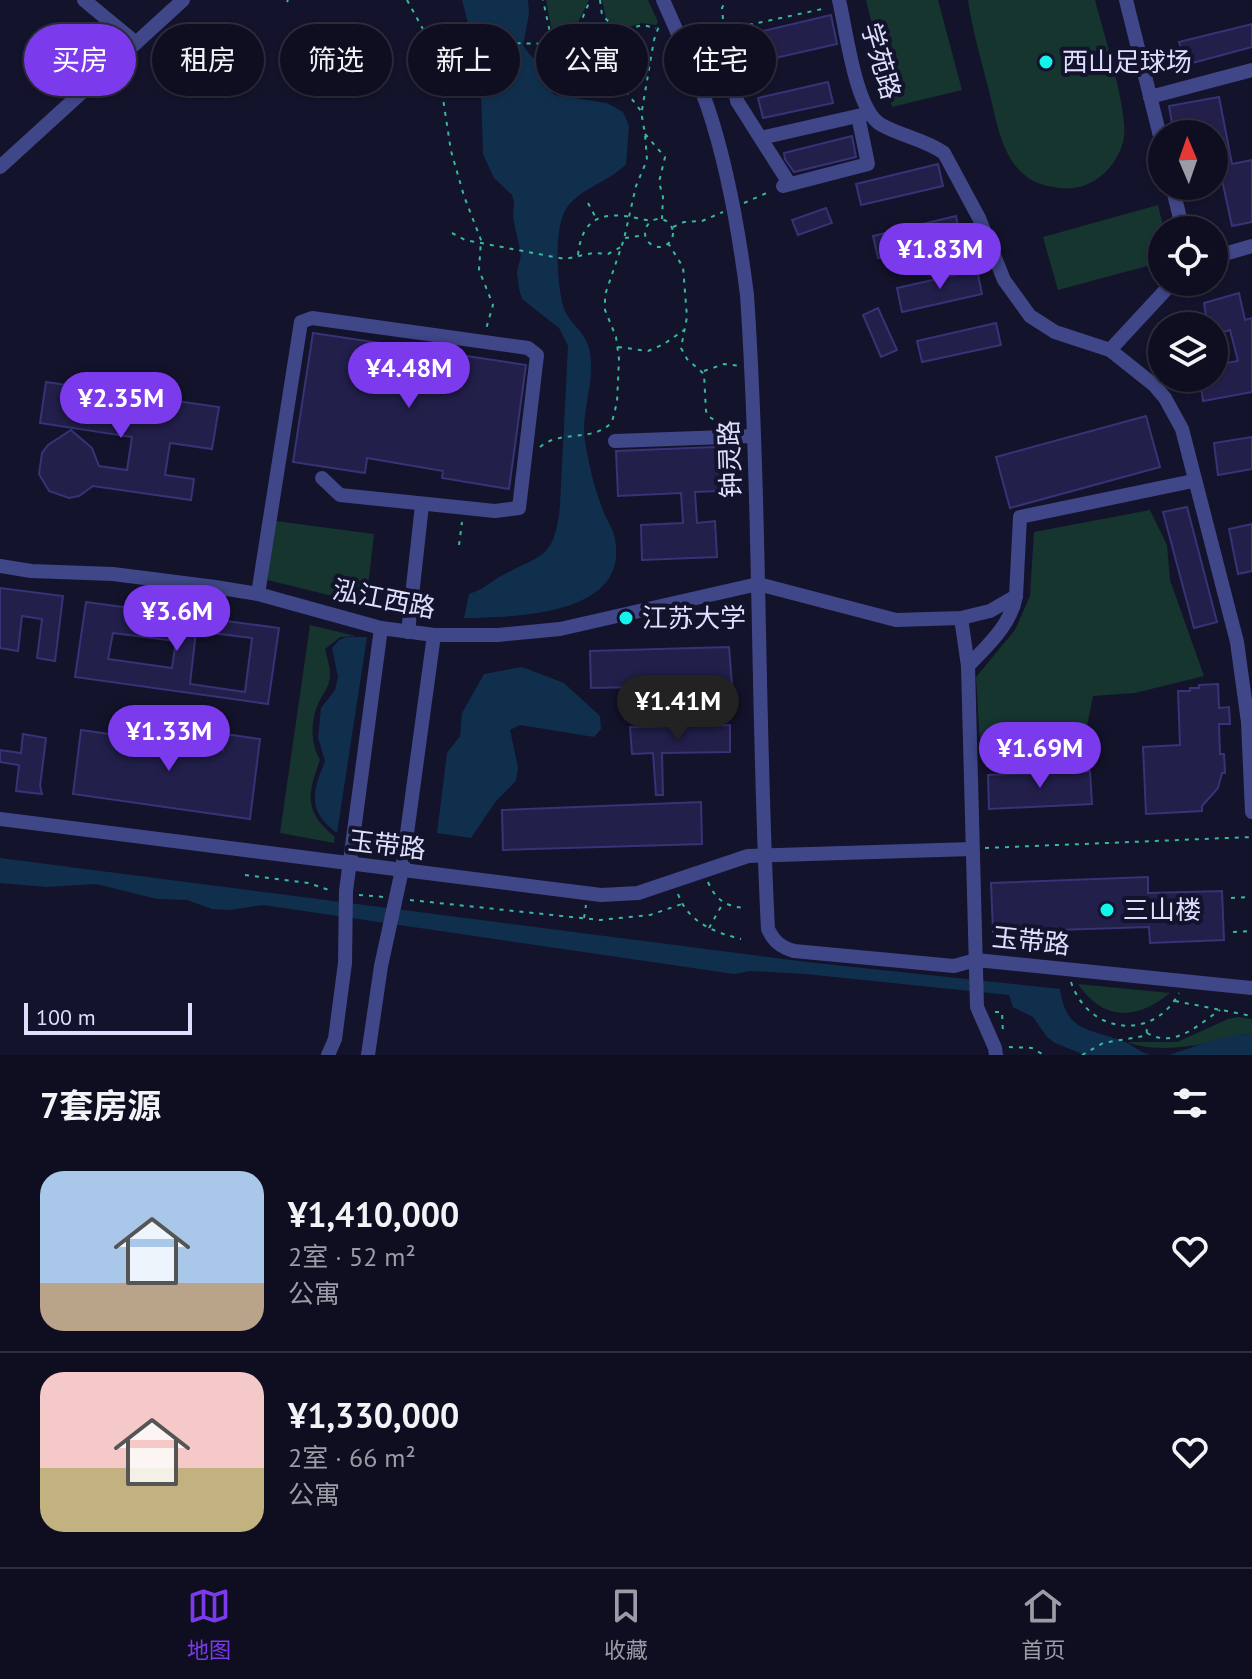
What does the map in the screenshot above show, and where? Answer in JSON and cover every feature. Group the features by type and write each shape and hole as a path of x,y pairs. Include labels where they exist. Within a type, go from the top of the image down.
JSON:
{"lane":[{"path":"84,0 113,24"},
{"path":"136,43 183,0"},
{"name":"钟灵路","path":"663,0 708,109 733,207 747,295 768,929"},
{"path":"1126,0 1156,120"},
{"name":"学苑路","path":"839,2 864,115 935,146 944,153 979,218 1004,280 1030,316 1055,332 1110,350"},
{"path":"1150,97 1252,70"},
{"path":"0,167 78,96"},
{"path":"736,96 786,184 868,164 864,115 761,138"},
{"path":"1228,253 1252,246"},
{"path":"1160,296 1110,350 1154,385 1182,429 1193,481 1244,641 1252,812"},
{"path":"258,594 301,322 312,318 486,342 528,348 537,355 519,508 495,511 464,509 340,495 322,478"},
{"path":"615,441 753,436"},
{"path":"968,666 1013,611 1020,517 1193,481"},
{"path":"408,632 422,505"},
{"name":"泓江西路","path":"0,566 31,571 128,576 258,594 381,628 434,635 498,635 560,629 758,584"},
{"path":"758,584 896,620 961,618 990,611 1016,596"},
{"path":"961,618 968,666 977,1007 996,1052"},
{"path":"328,1055 335,1039 345,963 344,892 381,628"},
{"path":"368,1055 381,966 398,898 434,635"},
{"name":"玉带路","path":"0,819 570,894 614,895 655,888 748,856 972,849"},
{"name":"玉带路","path":"768,929 772,939 794,951 954,966 976,960 1252,988"}],"path":[{"path":"407,0 421,24"},
{"path":"543,0 548,24"},
{"path":"580,24 591,0"},
{"path":"600,0 602,15 611,24"},
{"path":"724,24 722,8 726,0"},
{"path":"749,24 839,2"},
{"path":"641,111 657,28 661,22"},
{"path":"648,25 657,28"},
{"path":"442,96 453,160 482,243 479,270 493,305 487,321 486,342"},
{"path":"526,456 533,454 547,441 604,430 612,422 619,373 618,347 604,303 606,286 624,239 636,186 647,160 641,111 630,96"},
{"path":"645,134 665,157 659,182 663,197 662,219"},
{"path":"743,203 786,184"},
{"path":"588,203 597,219"},
{"path":"672,228 684,222 702,221 725,211"},
{"path":"578,256 582,236 597,219 613,214 651,221 662,219"},
{"path":"662,219 672,228 673,235 668,243"},
{"path":"651,221 646,235 653,245 668,243"},
{"path":"452,233 465,240 561,258 608,254 621,247"},
{"path":"624,239 646,235"},
{"path":"668,243 683,267 683,294 687,311 683,353 691,364 702,371 707,381 706,411 708,416 718,421 720,437"},
{"path":"618,347 648,351 685,329"},
{"path":"702,371 724,364 741,366"},
{"path":"459,545 464,509"},
{"path":"972,849 1252,837"},
{"path":"245,875 308,883 344,892 584,919 634,918 682,904"},
{"path":"708,881 723,903 744,908"},
{"path":"677,892 689,914 709,929 741,939"},
{"path":"1231,898 1249,897"},
{"path":"709,929 723,903"},
{"path":"584,919 586,905"},
{"path":"1233,932 1251,931"},
{"path":"1069,969 1079,1001 1095,1016 1117,1024 1146,1024 1159,1018 1175,1001 1185,981"},
{"path":"1175,1001 1252,1016"},
{"path":"1082,1055 1103,1043 1147,1033 1162,1039 1172,1038 1188,1032 1220,1010"},
{"path":"1146,1024 1147,1033"},
{"path":"996,1052 1022,1046 1044,1055"}],"green space":[{"path":"546,0 589,0 577,24 551,24"},
{"path":"602,0 648,0 658,22 656,25 613,24 606,18"},
{"path":"866,0 938,0 962,90 892,107"},
{"name":"西山足球场","path":"968,0 1095,0 1119,90 1124,137 1110,167 1091,183 1076,188 1053,187 1023,174 1013,162 999,132"},
{"path":"1158,205 1161,216 1148,216 1148,266 1058,290 1043,237"},
{"path":"1150,510 1167,545 1170,580 1204,676 1135,693 1093,696 1082,751 981,760 976,677 1015,630 1030,596 1034,532"},
{"path":"276,521 374,534 366,604 267,580"},
{"path":"310,625 356,636 340,637 325,649 330,679 315,711 313,726 313,740 320,760 312,783 311,802 318,819 335,837 334,843 280,833"},
{"path":"1078,984 1170,993 1145,1008 1121,1013 1099,1005"},
{"path":"1239,1017 1252,1019 1252,1035 1169,1048 1127,1042 1177,1042"}],"water":[{"path":"462,0 528,0 529,14 523,45 536,60 536,96 562,96 607,103 623,112 629,126 626,164 569,205 561,222 558,247 558,274 564,309 586,340 591,357 585,442 598,496 614,535 615,562 606,582 589,597 566,606 540,613 464,618 469,594 545,552 554,536 560,506 568,346 559,328 522,299 517,272 521,255 513,217 514,201 512,195 494,178 483,154 481,96 520,96 520,24 468,24"},
{"path":"346,637 367,637 337,833 320,816 315,791 325,761 318,738 321,708 335,690 338,677 332,648"},
{"path":"522,667 564,683 600,716 601,729 594,737 520,725 510,730 518,767 516,781 496,801 471,838 437,833 447,753 460,736 462,713 484,674"},
{"path":"0,858 807,962 1060,989 1067,1013 1073,1021 1150,1055 1085,1055 1055,1043 1033,1017 1013,1007 1009,995 805,974 751,971 734,974 263,905 230,910 212,909 187,900 157,899 96,884 47,887 0,883"},
{"path":"1252,1035 1252,1055 1169,1055 1220,1038"}],"building":[{"path":"831,15 837,44 776,58 776,28"},
{"path":"1252,24 1252,47 1185,65 1179,42"},
{"path":"828,82 833,103 763,118 758,98"},
{"path":"1219,97 1223,120 1172,120 1169,106"},
{"path":"852,136 856,157 794,172 785,159 784,153"},
{"path":"1228,143 1232,164 1252,160 1252,222 1232,226 1226,200"},
{"path":"938,164 943,186 861,205 856,184"},
{"path":"826,208 832,223 798,235 792,220"},
{"path":"956,216 961,239 878,258 873,236"},
{"path":"977,270 982,294 902,312 897,288"},
{"path":"1239,293 1245,320 1252,318 1252,392 1203,401 1202,392 1228,392 1228,363 1238,361 1228,331 1228,312 1205,312 1204,303"},
{"path":"878,308 897,350 881,357 863,315"},
{"path":"996,323 1001,345 922,362 917,341"},
{"path":"313,333 526,365 509,489 442,478 443,471 367,458 365,473 293,462"},
{"path":"46,382 219,407 212,449 170,443 165,475 194,479 191,500 93,486 79,496 69,498 49,491 39,474 42,453 48,445 71,430 92,448 99,466 127,470 132,437 40,423"},
{"path":"1146,416 1160,467 1010,508 996,457"},
{"path":"1252,437 1252,469 1218,475 1214,443"},
{"path":"740,446 742,490 695,492 697,523 715,521 717,557 642,560 641,525 683,523 681,493 618,496 616,451"},
{"path":"1187,507 1217,622 1194,628 1163,512"},
{"path":"1252,524 1252,571 1238,574 1229,529"},
{"path":"0,588 63,596 55,661 37,658 42,619 22,616 18,651 0,648"},
{"path":"86,602 279,628 268,704 75,677","holes":["196,631 252,638 245,692 190,684","113,633 176,641 172,668 108,659"]},
{"path":"729,647 732,685 702,686 703,712 695,712 693,686 591,688 590,651"},
{"path":"1218,684 1219,708 1229,707 1230,724 1219,724 1220,754 1224,754 1225,773 1222,773 1218,788 1202,806 1202,811 1146,814 1143,747 1180,745 1178,691"},
{"path":"730,725 730,752 662,753 663,795 656,795 653,753 632,754 630,727"},
{"path":"81,730 223,750 225,734 260,739 250,819 73,794"},
{"path":"23,734 46,738 40,786 42,794 16,791 19,765 0,762 0,750 21,753"},
{"path":"1090,771 1092,804 989,809 988,775"},
{"path":"701,802 702,844 503,850 502,810"},
{"name":"三山楼","path":"1148,877 1148,893 1222,891 1224,940 1150,943 1149,927 993,932 991,883"}],"place":[{"name":"西山足球场","path":"1046,62"},
{"name":"江苏大学","path":"626,618"},
{"name":"三山楼","path":"1107,910"}]}
